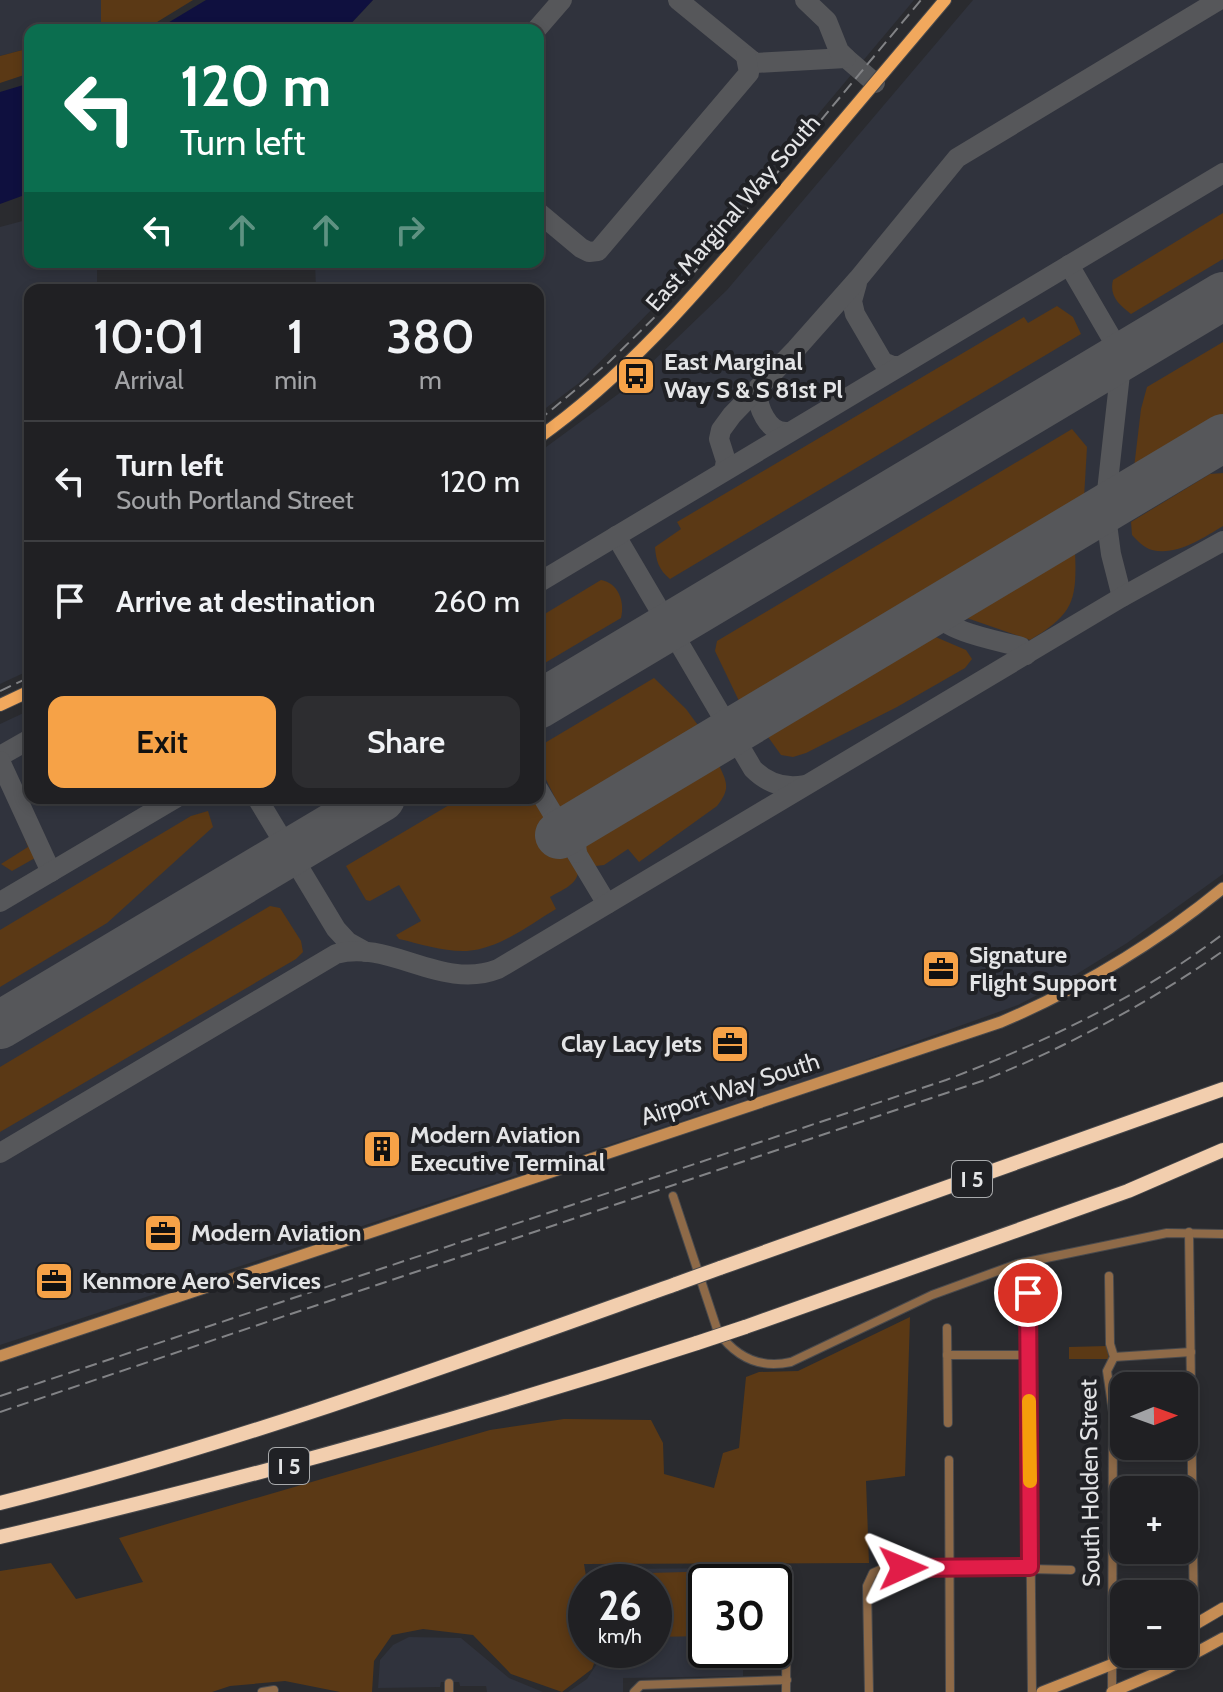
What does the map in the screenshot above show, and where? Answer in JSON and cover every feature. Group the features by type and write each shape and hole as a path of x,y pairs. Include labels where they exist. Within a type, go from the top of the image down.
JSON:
{"highway":[{"name":"I 5","path":"0,1503 90,1481 257,1431 1223,1089"},
{"name":"I 5","path":"0,1537 140,1505 334,1454 531,1396 745,1327 1114,1196 1223,1150"}],"main road":[{"name":"East Marginal Way South","path":"544,433 611,379 698,290 945,0"},
{"path":"0,705 24,694"},
{"name":"Airport Way South","path":"0,1356 1001,1022 1115,962 1223,888"},
{"path":"1198,1623 1223,1608"},
{"path":"1112,1692 1166,1669 1223,1638"},
{"path":"1042,1692 1110,1666"}],"street":[{"path":"673,1196 718,1332 729,1346 758,1363 773,1364 804,1356 932,1295 1041,1257 1167,1233 1223,1234"},
{"path":"1189,1232 1189,1580"},
{"name":"South Holden Street","path":"1109,1276 1110,1344 1114,1357 1107,1371 1113,1412 1112,1580"},
{"path":"1028,1293 1032,1692"},
{"path":"947,1328 948,1423"},
{"path":"1114,1357 1191,1352"},
{"path":"947,1355 1029,1355"},
{"path":"949,1460 950,1692"},
{"path":"869,1692 867,1586 870,1576 880,1569 1071,1570"},
{"path":"786,1692 787,1668"},
{"name":"South Holden Street","path":"1112,1668 1112,1692"},
{"path":"634,1691 641,1685 787,1680"},
{"path":"262,1692 274,1690"}],"shaded area":[{"path":"0,0 101,0 101,24 24,24 24,50 0,56"},
{"path":"101,0 193,0 154,24 101,24"},
{"path":"206,0 373,0 351,24 166,24"},
{"path":"373,0 914,0 667,294 579,383 544,409 544,284 316,284 315,268 544,268 544,24 351,24"},
{"path":"973,0 1223,0 1223,874 1127,943 1018,1005 834,1071 0,1345 0,724 24,713 24,804 544,804 544,449 621,392 727,290"},
{"path":"24,50 24,75 0,83 0,56"},
{"path":"24,85 24,195 0,204 0,92"},
{"path":"1223,213 1223,259 1131,314 1119,304 1112,291 1113,280"},
{"path":"24,221 24,268 97,268 97,284 24,284 24,673 0,684 0,227"},
{"path":"1057,306 1073,317 1081,334 670,579 661,569 655,547 681,529 677,522 1024,317 1028,323"},
{"path":"1223,342 1223,414 1134,468 1141,409 1147,387"},
{"path":"1072,429 1087,447 1084,498 740,703 715,651 717,641"},
{"path":"1223,473 1223,526 1189,545 1161,551 1149,549 1132,535 1131,522 1210,474"},
{"path":"1075,551 1075,582 1070,604 1056,622 1030,640 964,617"},
{"path":"601,580 616,589 622,605 621,618 544,663 544,614"},
{"path":"931,635 966,650 972,659 965,668 897,707 806,753 793,757 781,755 766,734"},
{"path":"654,678 686,709 700,728 560,808 544,775 544,743"},
{"path":"717,761 726,789 717,806 639,862 628,849 604,865 596,866 591,862 581,844 587,837"},
{"path":"451,804 538,804 547,816 543,820 575,869 578,867 578,873 570,885 550,897 556,909 491,946 458,951 399,939 396,935 421,921 399,885 370,901 366,900 346,866"},
{"path":"208,811 213,827 107,923 0,987 0,930 191,816"},
{"path":"28,838 35,858 12,871 1,864 28,847 25,839"},
{"path":"270,906 280,908 301,941 303,952 296,959 0,1132 0,1067"},
{"path":"910,1317 905,1476 866,1481 869,1563 568,1564 568,1668 592,1668 562,1692 511,1674 473,1635 423,1629 392,1635 374,1661 372,1692 340,1692 285,1681 230,1686 212,1692 0,1692 0,1571 51,1563 76,1599 143,1582 119,1538 490,1430 564,1419 651,1420 663,1443 664,1474 714,1488 723,1453 739,1448 746,1377 759,1372 798,1371"},
{"path":"1107,1346 1109,1359 1069,1359 1069,1347"},
{"path":"688,1568 688,1668 743,1668 743,1676 623,1678 623,1692 568,1692 587,1679 594,1668 672,1668 672,1569"},
{"path":"672,1572 688,1572 688,1636 672,1637"},
{"path":"409,1637 461,1638 509,1678 543,1692 487,1692 486,1686 460,1686 459,1682 441,1682 440,1687 378,1688 380,1660 393,1645"}],"taxiway":[{"path":"541,24 562,0"},
{"path":"678,0 755,63 846,58 875,83"},
{"path":"805,0 827,21 839,51 846,58"},
{"path":"724,471 726,461 719,439 721,430 732,415 858,279 957,158 1219,0"},
{"path":"544,217 581,248 589,252 598,251 749,73 746,57"},
{"path":"544,579 1223,173"},
{"path":"1069,265 1122,356 1105,509 1111,554 1122,597"},
{"path":"857,283 852,301 855,314 883,362 900,366"},
{"path":"758,388 759,403 769,424 788,432"},
{"path":"616,536 753,769 777,784 805,785"},
{"path":"0,1153 336,954 356,951 376,953 457,974 477,974 498,969 1122,597 1223,541"},
{"path":"933,612 961,630 1021,647 1026,655"},
{"path":"0,756 24,742"},
{"path":"0,761 51,872"},
{"path":"544,799 607,904"},
{"path":"0,902 166,804"},
{"path":"261,804 336,929 348,942 366,952"},
{"path":"577,853 575,835 587,818"}],"runway":[{"path":"544,701 1223,296"},
{"path":"559,835 1223,438"},
{"path":"0,1025 371,804"}],"railway":[{"path":"544,416 609,362 667,305 921,0"},
{"path":"0,691 24,680"},
{"path":"0,1396 946,1080 1090,1017 1158,978 1223,934"},
{"path":"0,1412 982,1081 1106,1023 1223,951"}],"slow traffic":[{"path":"1029,1401 1030,1481"}],"place":[{"name":"East Marginal Way S & S 81st Pl","path":"636,376"},
{"name":"Signature Flight Support","path":"941,969"},
{"name":"Clay Lacy Jets","path":"730,1044"},
{"name":"Modern Aviation Executive Terminal","path":"382,1149"},
{"name":"Modern Aviation","path":"163,1233"},
{"name":"Kenmore Aero Services","path":"54,1281"}],"route":[{"path":"903,1568 1030,1567 1028,1293"}]}
